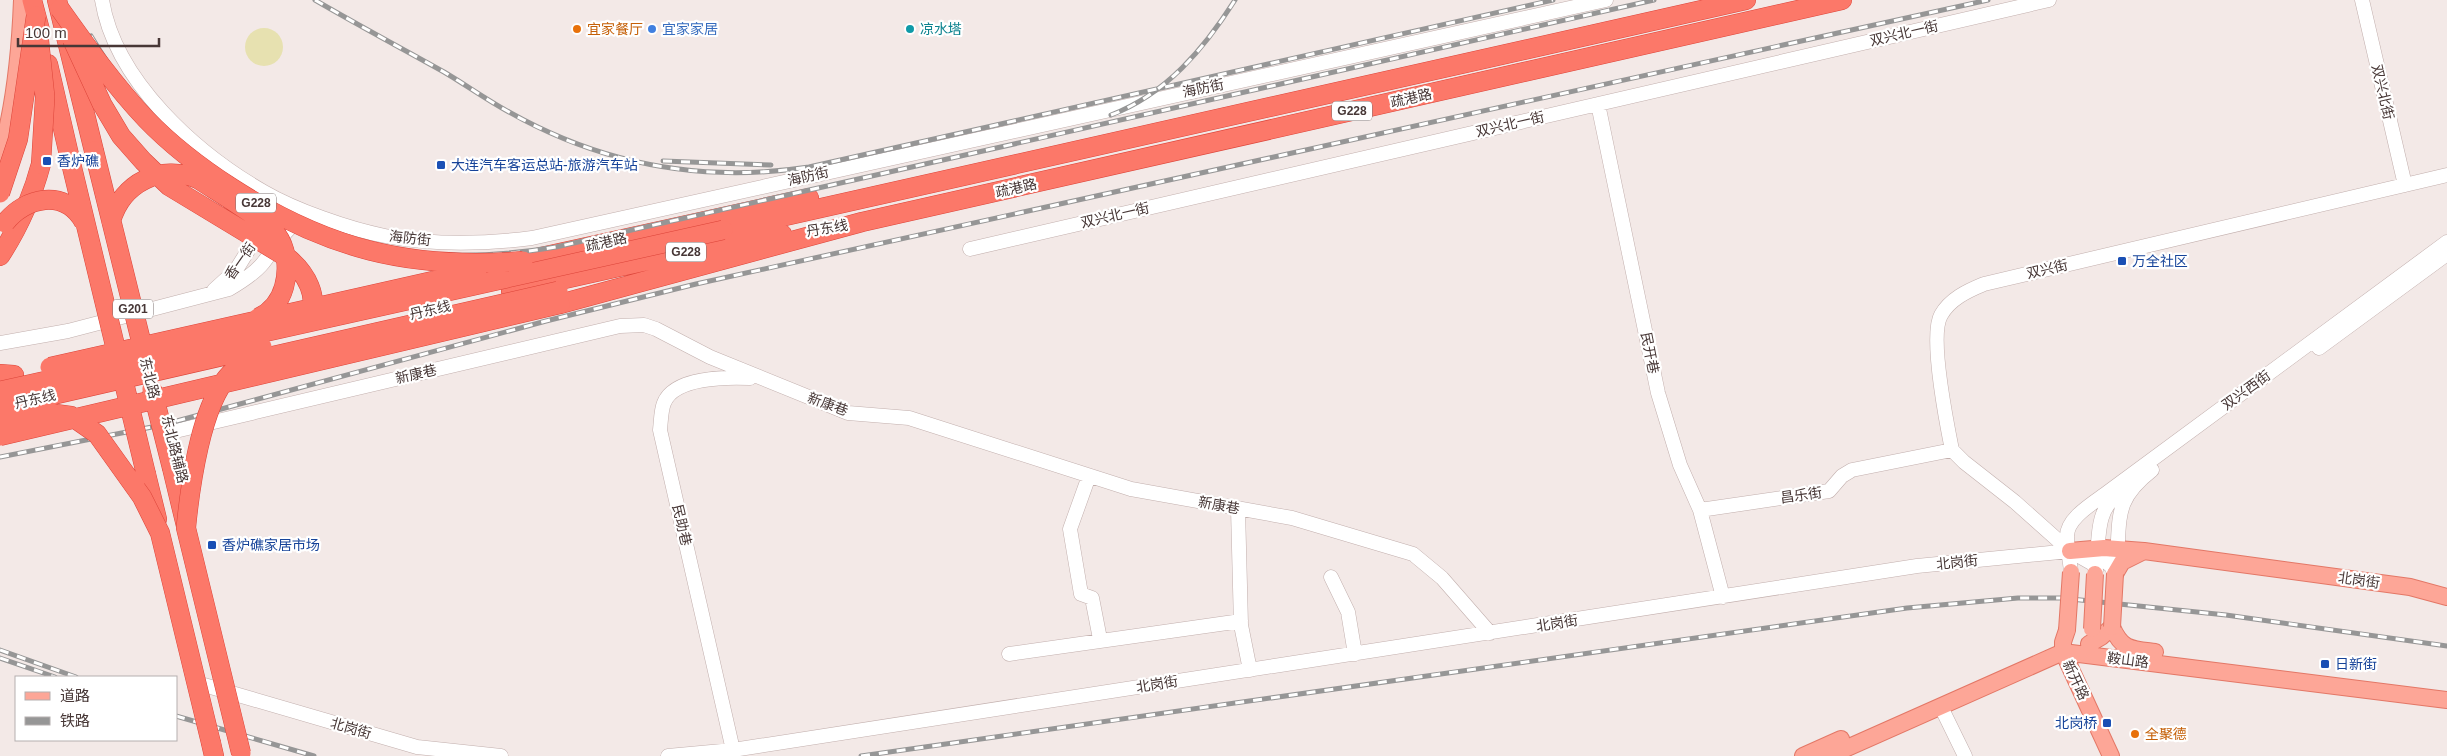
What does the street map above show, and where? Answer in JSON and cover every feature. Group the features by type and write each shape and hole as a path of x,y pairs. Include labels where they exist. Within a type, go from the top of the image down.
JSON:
{"highway":[{"name":"疏港路","path":"522,261 722,224 1337,92 1746,0"},
{"name":"疏港路","path":"862,222 1842,0"},
{"name":"东北路","path":"58,2 186,528 227,753"},
{"path":"58,2 102,104 121,136 142,161 168,186 288,258 305,276 312,296 311,316 302,330 282,343"},
{"name":"G228","path":"58,2 113,82 147,120 181,152 205,170 282,219 317,235 356,248 396,257 441,263 480,264 522,261"},
{"name":"东北路","path":"34,8 85,235 159,526 227,753"},
{"path":"0,193 18,139 34,8"},
{"path":"0,256 20,224 33,194 41,164 45,97 34,8"},
{"path":"111,221 118,202 133,186 155,175 177,173 198,179 269,228 282,245 287,269 286,280 283,291 271,310 250,322"},
{"path":"0,230 20,207 42,200 52,200 72,207 85,235"},
{"path":"0,436 559,298 655,268 730,260 862,222"},
{"name":"丹东线","path":"1,406 726,243 862,222"},
{"path":"1,406 722,224"},
{"path":"5,376 522,261"},
{"path":"186,528 190,494 207,416 220,388 230,374 244,364 559,298"},
{"path":"1,406 41,412 57,412 71,416 84,424 96,434 142,497 159,526"}],"main road":[{"path":"0,157 14,89 21,43 24,0"},
{"name":"东北路","path":"24,0 85,235"},
{"name":"东北路辅路","path":"58,2 152,472 159,526 174,591 195,709"},
{"name":"东北路辅路","path":"85,235 171,432 242,723"},
{"name":"东北路","path":"122,318 152,472 218,716"},
{"path":"152,472 171,432"},
{"path":"159,526 174,591 211,687"},
{"name":"北岗街","path":"2070,550 2097,552 2117,548 2144,551 2410,587 2447,597"},
{"path":"2089,643 2102,637 2112,627 2115,574 2122,562 2144,551"},
{"path":"1805,756 2065,641 2070,572"},
{"path":"2080,689 2078,675 2089,643 2096,572"},
{"name":"鞍山路","path":"2112,627 2122,644 2130,649 2447,690"},
{"name":"鞍山路","path":"1829,756 1941,706 2065,641 2089,643 2447,700"},
{"name":"新开路","path":"2065,641 2080,689 2111,756"},
{"path":"2089,643 2130,649"}],"street":[{"name":"海防街","path":"102,0 110,30 122,56 164,112 197,145 265,193 314,213 385,236 416,239 490,241 532,238 1142,101 1606,0"},
{"name":"双兴北一街","path":"970,249 2049,0"},
{"name":"双兴北街","path":"2362,0 2405,185"},
{"name":"民开巷","path":"1598,104 1658,393 1680,465 1700,510 1723,597"},
{"name":"双兴街","path":"1952,450 1938,358 1937,327 1940,316 1964,292 1984,284 2447,175"},
{"name":"香一街","path":"202,297 222,285 236,270 268,219 265,193"},
{"name":"香一街","path":"202,297 241,283 262,264 289,226 314,213"},
{"name":"双兴西街","path":"2031,555 2049,546 2068,528 2074,519 2108,492 2447,242"},
{"name":"双兴西街","path":"2115,574 2120,511 2123,502 2139,480 2447,254"},
{"path":"0,343 122,318 202,297"},
{"name":"新康巷","path":"171,432 632,324 644,325 656,329 710,357 848,413 909,418 1131,489 1292,518 1413,554 1442,578 1490,633"},
{"path":"693,382 705,375 711,366 710,357"},
{"name":"民助巷","path":"733,750 660,430 664,402 677,390 693,382 719,376 761,378"},
{"path":"1952,450 1964,462 2016,502 2070,550 2092,564 2096,572"},
{"name":"昌乐街","path":"1700,510 1829,491 1842,476 1852,470 1952,450"},
{"path":"1089,476 1070,528 1081,594 1092,598 1100,639"},
{"path":"2100,521 2108,503 2139,480"},
{"path":"2096,572 2100,521 2099,508 2108,492"},
{"path":"1238,509 1241,620 1250,670"},
{"path":"2068,528 2070,572"},
{"name":"北岗街","path":"668,756 733,750 1917,566 2070,550"},
{"path":"2097,552 2115,574"},
{"path":"1331,577 1348,612 1355,654"},
{"path":"1009,654 1100,639 1241,620"},
{"name":"北岗街","path":"211,687 417,747 501,756"},
{"path":"1941,706 1964,756"}],"shaded area":[{"path":"264,28 277,34 283,47 277,60 264,66 251,60 245,47 251,34"}],"railway":[{"path":"315,0 444,72 501,107 545,130 581,145 617,157 654,165 692,171 731,173 809,167 1553,0"},
{"path":"1111,115 1149,95 1182,68 1210,36 1235,0"},
{"path":"91,36 124,86 161,132 204,173 228,192 253,208 282,222 343,241 403,252 433,255 464,255 494,254 556,247 1654,0"},
{"path":"0,457 162,425 546,321 696,284 1988,0"},
{"path":"663,161 771,165"},
{"path":"861,756 1907,608 2018,598 2061,598 2226,615 2447,646"},
{"path":"0,650 73,676"},
{"path":"0,658 52,676"},
{"path":"178,717 314,756"}],"place":[{"name":"宜家餐厅","path":"577,29"},
{"name":"宜家家居","path":"652,29"},
{"name":"凉水塔","path":"910,29"},
{"name":"香炉礁","path":"47,161"},
{"name":"大连汽车客运总站-旅游汽车站","path":"441,165"},
{"name":"万全社区","path":"2122,261"},
{"name":"香炉礁家居市场","path":"212,545"},
{"name":"日新街","path":"2325,664"},
{"name":"北岗桥","path":"2107,723"},
{"name":"全聚德","path":"2135,734"}]}
